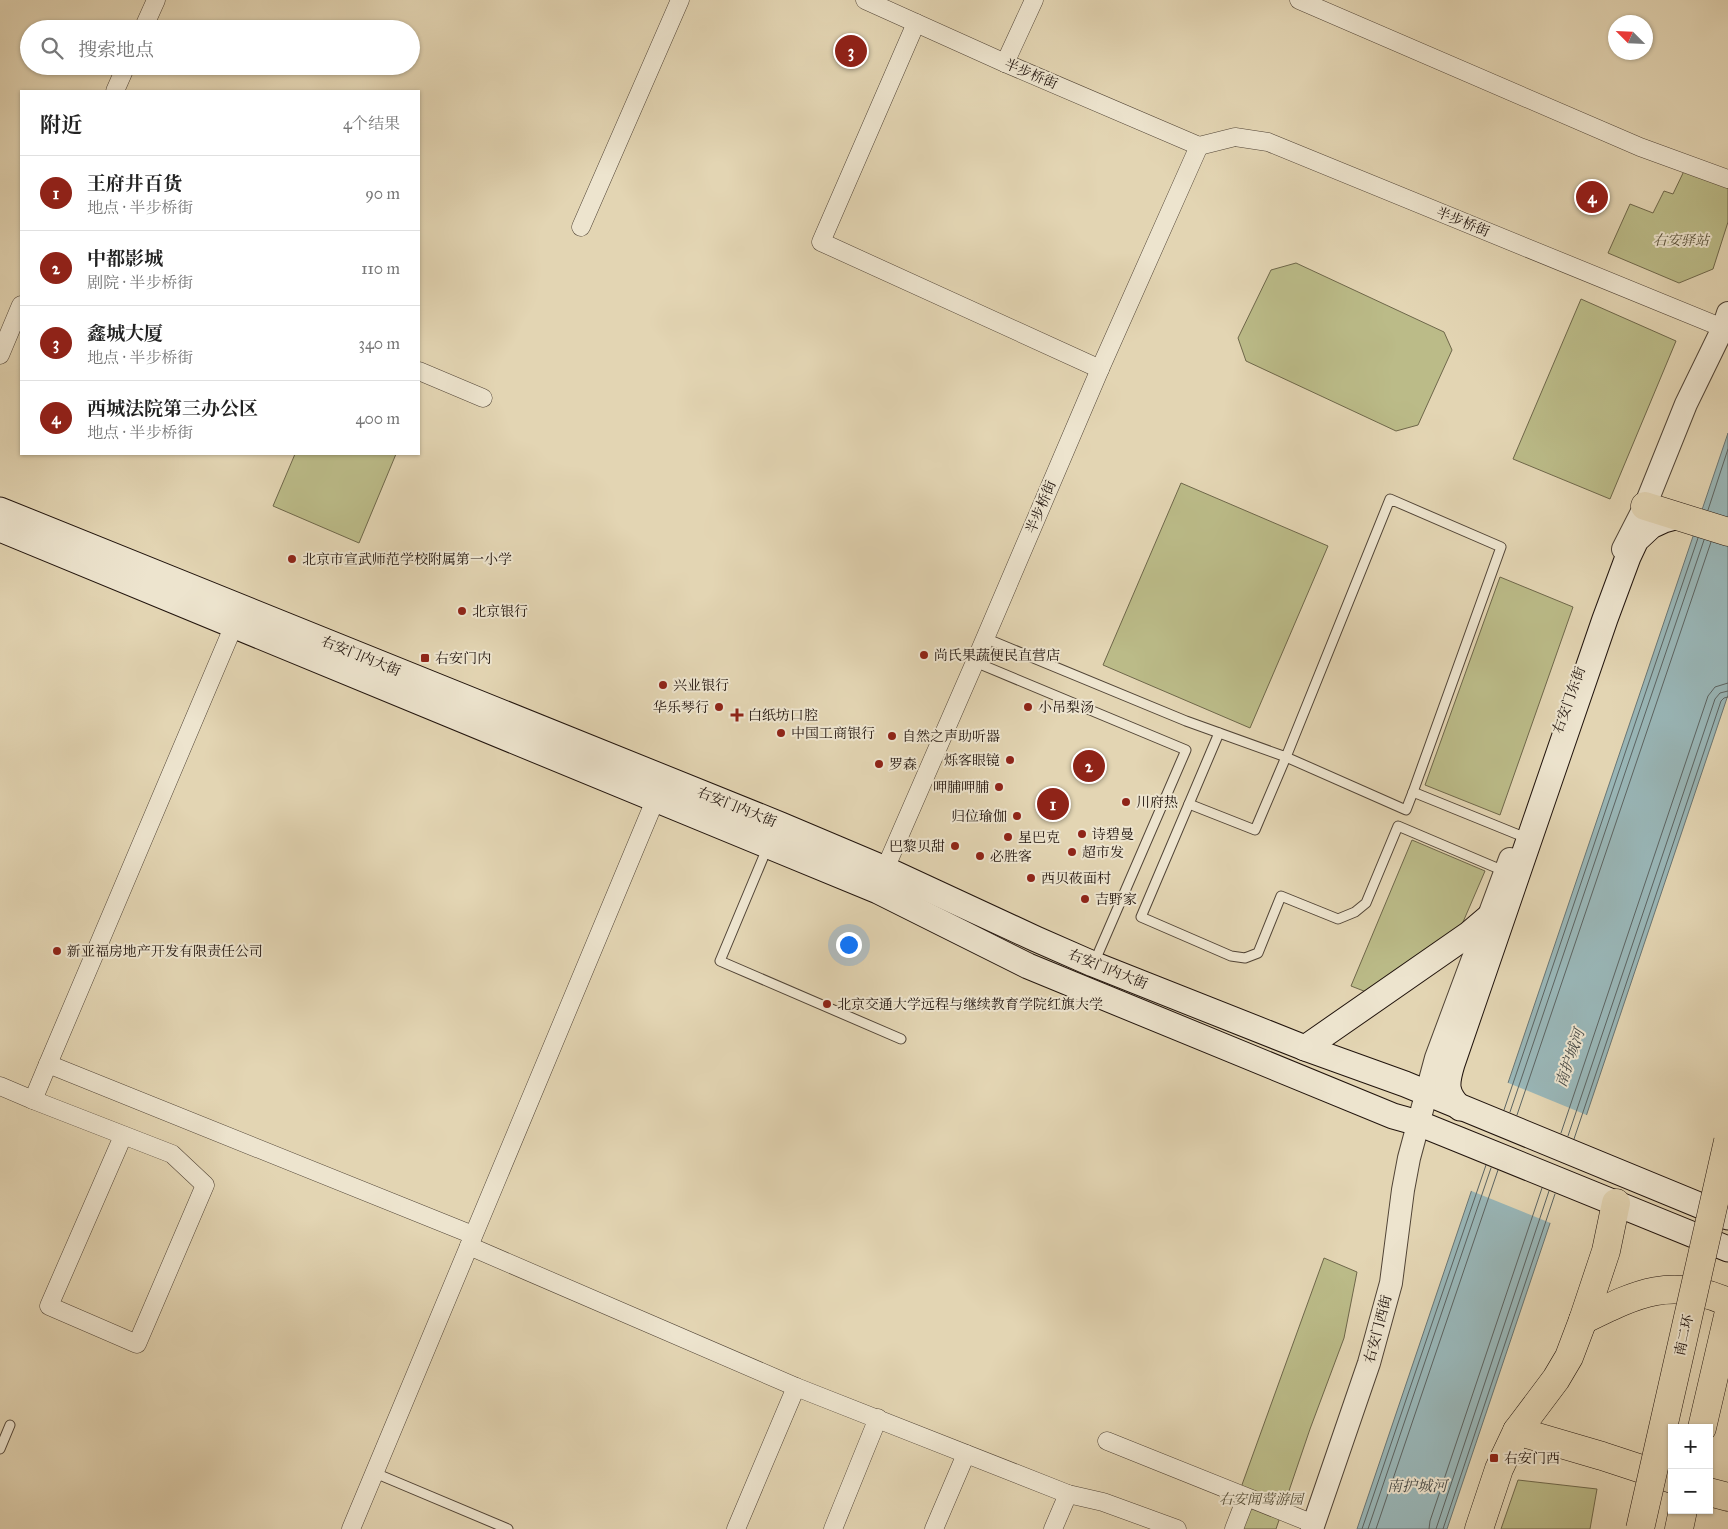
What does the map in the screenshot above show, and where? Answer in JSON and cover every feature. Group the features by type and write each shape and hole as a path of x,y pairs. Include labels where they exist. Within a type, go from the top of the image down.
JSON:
{"highway":[{"path":"1648,499 1664,498 1684,513 1728,532"},
{"path":"1684,513 1728,520"},
{"name":"南二环","path":"1640,1529 1728,1141"},
{"path":"1479,1529 1499,1469 1517,1431 1556,1379 1569,1357 1606,1251 1616,1203"},
{"path":"1583,1320 1627,1298 1651,1291 1690,1290 1710,1294 1728,1302"},
{"path":"1703,1424 1728,1316"},
{"path":"1517,1431 1668,1478"},
{"path":"1713,1493 1728,1497"},
{"path":"1679,1529 1682,1514"}],"main road":[{"name":"右安门内大街","path":"0,510 781,825 884,869 1093,964 1306,1048 1405,1084 1728,1217"},
{"path":"1466,1110 1453,1100 1447,1084 1452,1064 1605,619 1636,540 1651,526 1684,513"},
{"name":"右安门内大街","path":"0,529 878,891 1028,966 1392,1116 1418,1123 1616,1203"},
{"path":"1306,1048 1468,934 1489,917"},
{"path":"1616,1203 1728,1249"}],"street":[{"path":"147,20 156,0"},
{"path":"581,227 680,0"},
{"name":"半步桥街","path":"865,0 1005,63 1199,146 1235,137 1268,142 1725,320"},
{"path":"1005,63 1034,0"},
{"path":"1299,0 1640,147 1728,179"},
{"path":"916,23 821,242 1100,369"},
{"path":"115,90 122,75"},
{"name":"半步桥街","path":"884,869 1100,369 1199,146"},
{"path":"0,355 20,307"},
{"name":"右安门东街","path":"1426,1094 1436,1058 1570,698 1620,555 1648,499 1662,459 1725,320"},
{"path":"420,371 483,398"},
{"path":"32,1100 234,625"},
{"path":"351,1529 656,798"},
{"path":"48,1064 471,1241 796,1387 1068,1494 1103,1502 1177,1529"},
{"path":"0,1086 172,1154 205,1185 137,1344 50,1306 123,1136"},
{"name":"右安门西街","path":"1313,1526 1369,1363 1391,1283 1403,1190 1409,1158 1426,1094"},
{"path":"736,1529 796,1387"},
{"path":"833,1529 878,1418"},
{"path":"1107,1441 1313,1526"},
{"path":"934,1529 966,1454"},
{"path":"1053,1529 1068,1494"},
{"path":"1234,1529 1246,1498"}],"lane":[{"path":"1190,804 1255,830 1390,499 1502,547 1413,792 1366,903 1355,912 1338,920 1281,896 1258,952 1245,958 1231,956 1141,917 1219,733"},
{"path":"985,638 1186,721 1286,756 1406,810"},
{"path":"975,662 1186,750 1093,964"},
{"path":"1413,792 1519,835"},
{"path":"1398,826 1505,871"},
{"path":"768,846 720,961 901,1039"},
{"path":"0,1449 10,1425"},
{"path":"374,1473 508,1529"}],"green space":[{"name":"右安驿站","path":"1684,171 1728,187 1728,222 1713,269 1679,283 1608,253 1630,204 1653,213 1664,191 1673,194"},
{"path":"1296,263 1444,332 1452,350 1418,425 1396,431 1246,361 1238,338 1271,270"},
{"path":"1581,299 1676,341 1610,499 1513,459"},
{"path":"295,455 396,455 359,543 273,506"},
{"path":"1181,483 1328,546 1250,728 1103,665"},
{"path":"1500,577 1573,607 1500,815 1425,785"},
{"path":"1412,840 1485,871 1457,936 1374,995 1351,986"},
{"name":"右安闻莺游园","path":"1324,1258 1357,1272 1344,1338 1310,1429 1276,1529 1226,1529"},
{"path":"1518,1480 1597,1489 1590,1529 1501,1529"}],"water":[{"name":"南护城河","path":"1728,433 1728,695 1447,1529 1357,1529"}],"pier":[{"path":"1506,1082 1589,1116 1553,1224 1469,1190"}],"place":[{"name":"鑫城大厦","path":"851,51"},
{"name":"西城法院第三办公区","path":"1592,197"},
{"name":"北京市宣武师范学校附属第一小学","path":"292,559"},
{"name":"北京银行","path":"462,611"},
{"name":"尚氏果蔬便民直营店","path":"924,655"},
{"name":"右安门内","path":"425,658"},
{"name":"兴业银行","path":"663,685"},
{"name":"华乐琴行","path":"719,707"},
{"name":"小吊梨汤","path":"1028,707"},
{"name":"白纸坊口腔","path":"737,715"},
{"name":"中国工商银行","path":"781,733"},
{"name":"自然之声助听器","path":"892,736"},
{"name":"烁客眼镜","path":"1010,760"},
{"name":"罗森","path":"879,764"},
{"name":"中都影城","path":"1089,766"},
{"name":"呷脯呷脯","path":"999,787"},
{"name":"川府热","path":"1126,802"},
{"name":"王府井百货","path":"1053,804"},
{"name":"归位瑜伽","path":"1017,816"},
{"name":"诗碧曼","path":"1082,834"},
{"name":"星巴克","path":"1008,837"},
{"name":"巴黎贝甜","path":"955,846"},
{"name":"超市发","path":"1072,852"},
{"name":"必胜客","path":"980,856"},
{"name":"西贝莜面村","path":"1031,878"},
{"name":"吉野家","path":"1085,899"},
{"name":"新亚福房地产开发有限责任公司","path":"57,951"},
{"name":"北京交通大学远程与继续教育学院红旗大学","path":"827,1004"},
{"name":"右安门西","path":"1494,1458"}]}
